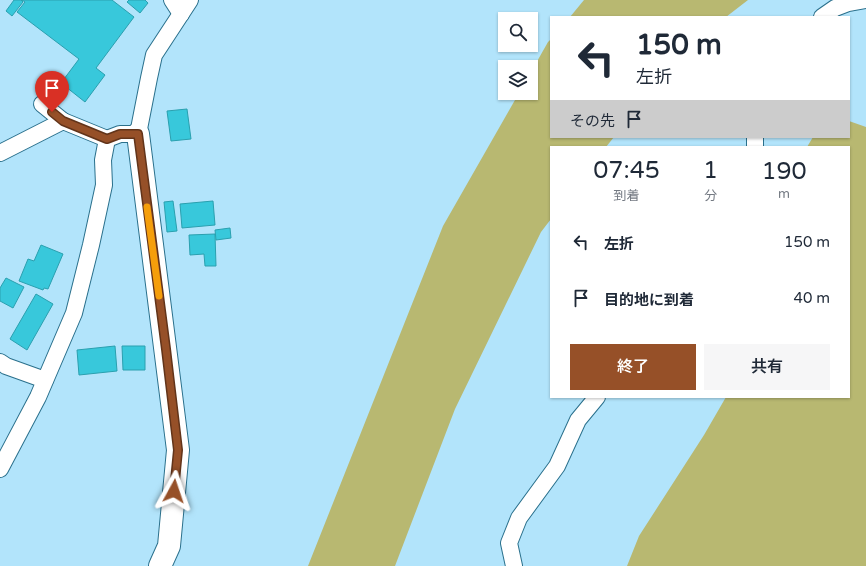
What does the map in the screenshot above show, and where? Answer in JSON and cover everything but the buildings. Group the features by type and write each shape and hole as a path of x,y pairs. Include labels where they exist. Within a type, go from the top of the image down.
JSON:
{"street":[{"path":"172,0 181,14"},
{"path":"160,566 169,546 178,450 138,134 148,78 154,55 190,0"},
{"path":"823,16 835,8 848,3 866,0"},
{"path":"42,104 63,121 107,139 120,134 138,134"},
{"path":"0,153 63,121"},
{"path":"0,469 38,397 74,313 104,185 103,160 107,139"},
{"path":"0,362 6,366 45,380"},
{"path":"514,566 509,543 519,518 557,466 578,420 595,398"}],"shaded area":[{"path":"584,0 748,0 727,16 571,16"},
{"path":"550,40 550,138 613,138 607,146 550,146 550,220 541,232 455,409 395,566 308,566 443,226 515,100 538,100 538,60"},
{"path":"850,121 866,127 866,566 627,566 639,536 704,435 725,398 850,398 850,146 808,146 812,138 850,138"}],"slow traffic":[{"path":"147,207 159,296"}],"route":[{"path":"52,112 63,121 107,139 120,134 138,134 178,450 174,491"}]}
